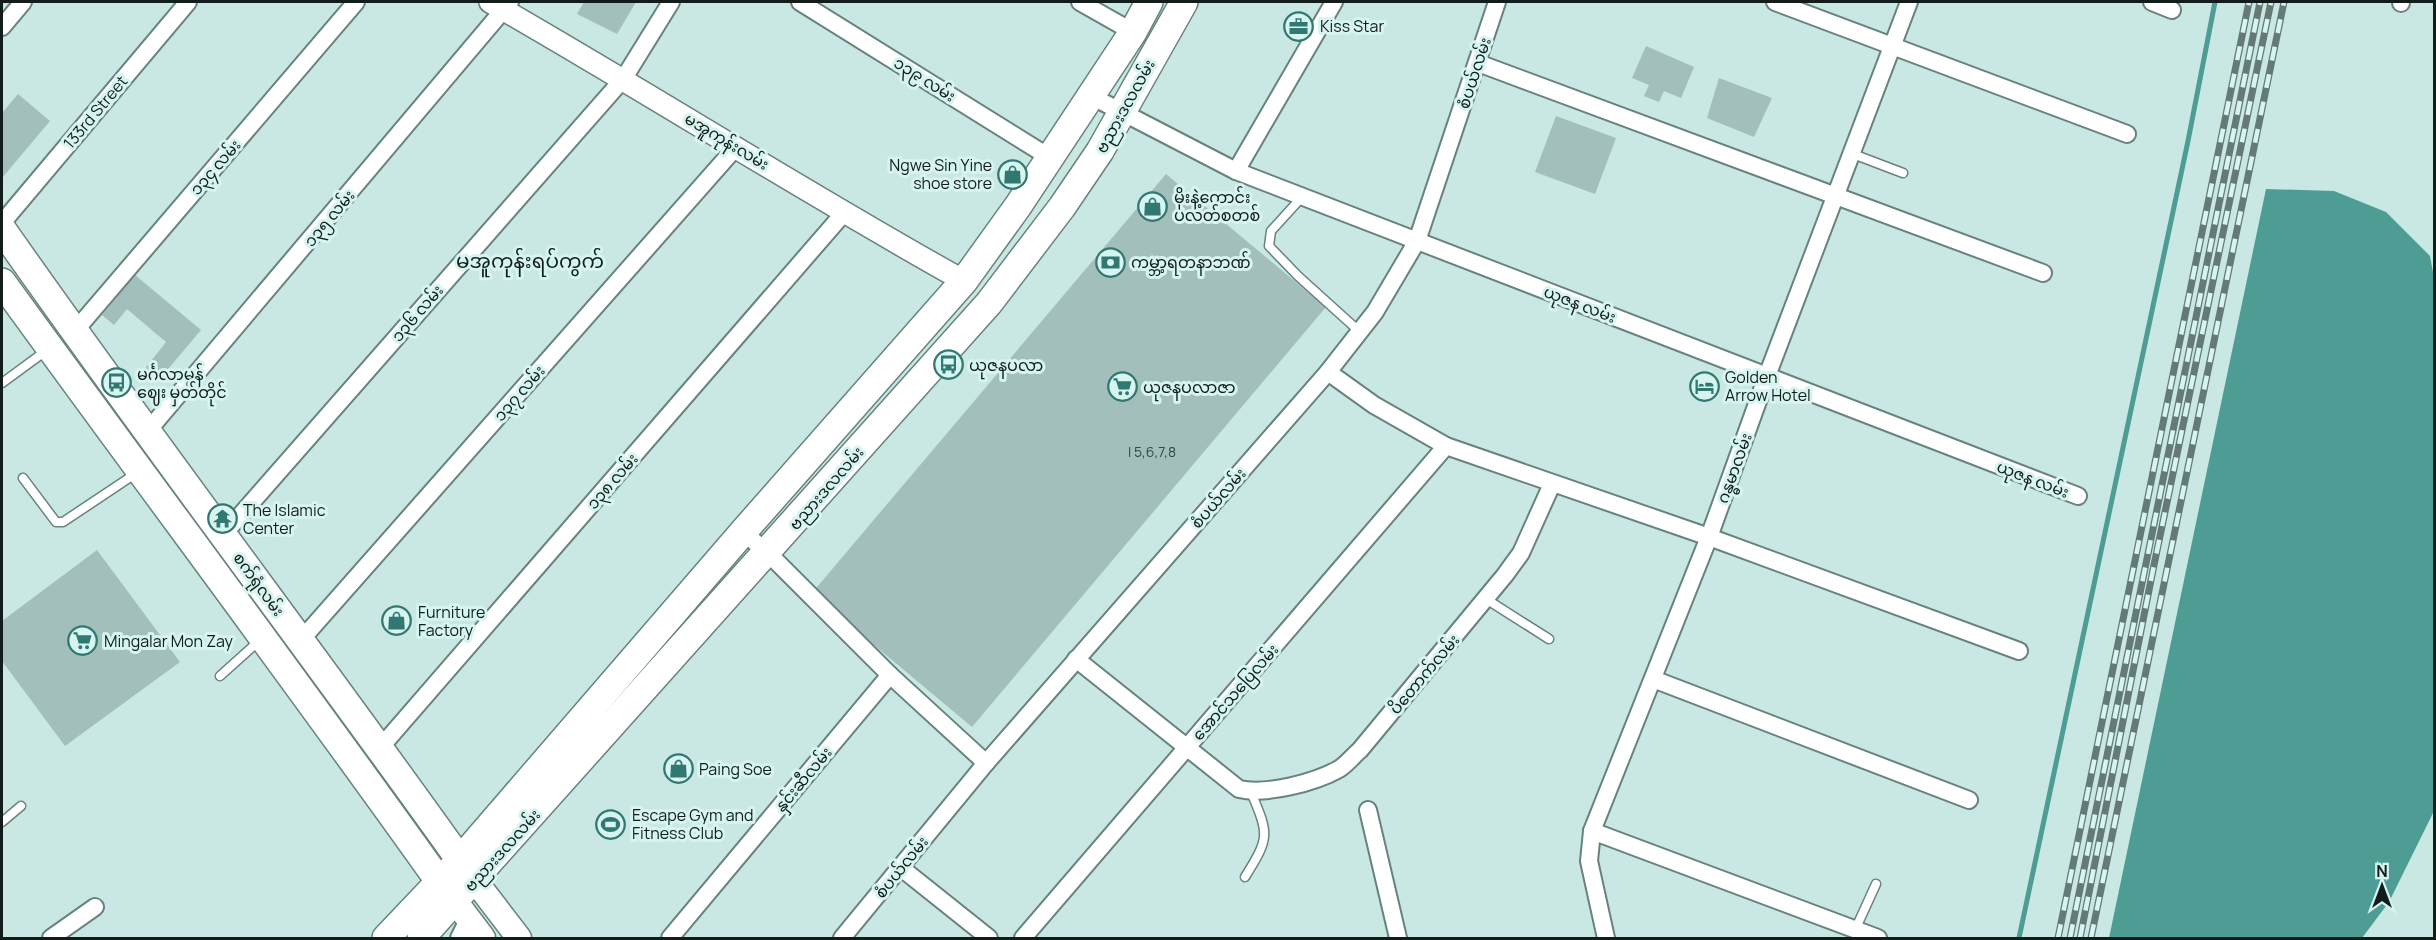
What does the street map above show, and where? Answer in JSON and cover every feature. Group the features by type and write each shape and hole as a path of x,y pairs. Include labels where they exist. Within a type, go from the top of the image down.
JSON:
{"main road":[{"name":"ဗညားဒလလမ်း","path":"421,939 466,925 468,870 743,532 964,281 1018,206 1089,95 1133,32 1149,2"},
{"name":"ဗညားဒလလမ်း","path":"386,939 440,881 468,870 768,553 989,303 1062,207 1100,151 1184,2"},
{"name":"စက်ရုံလမ်း","path":"2,229 146,433 301,640 519,939"},
{"name":"စက်ရုံလမ်း","path":"2,282 440,881 466,925"}],"street":[{"path":"2,27 22,2"},
{"name":"133rd Street","path":"2,223 188,2"},
{"name":"၁၃၄ လမ်း","path":"74,332 356,2"},
{"name":"၁၃၆ လမ်း","path":"223,535 624,78 671,2"},
{"name":"၁၃၉ လမ်း","path":"800,2 1049,157"},
{"path":"1080,2 1133,32"},
{"path":"1236,171 1334,2"},
{"name":"စံပယ်လမ်း","path":"842,939 986,763 1328,372 1360,332 1417,241 1497,2"},
{"path":"1775,2 2127,134"},
{"name":"ဂန္ဓမာလမ်း","path":"1606,939 1589,861 1592,831 1709,537 1767,376 1910,2"},
{"path":"2152,2 2172,10"},
{"name":"မအူကုန်းလမ်း","path":"502,4 737,146 843,214 964,281"},
{"name":"၁၃၅ လမ်း","path":"146,433 502,4"},
{"path":"1478,63 2043,273"},
{"name":"ယုဇန လမ်း","path":"1089,95 1236,171 2078,496"},
{"name":"၁၃၇ လမ်း","path":"301,640 737,146"},
{"name":"၁၃၈ လမ်း","path":"380,748 843,214"},
{"path":"1328,372 1374,405 1446,446 1709,537 2019,651"},
{"name":"အောင်သပြေလမ်း","path":"1023,939 1446,446"},
{"name":"ပိတောက်လမ်း","path":"1245,790 1292,786 1340,769 1360,750 1486,599 1521,553 1552,484"},
{"path":"743,532 768,553 890,675 986,763"},
{"path":"1076,659 1186,748 1245,790"},
{"name":"နှင်းဆီလမ်း","path":"670,939 890,675"},
{"path":"1653,679 1970,800"},
{"path":"1368,810 1398,939"},
{"path":"1592,831 1878,939"},
{"path":"900,867 989,939"},
{"path":"51,939 95,907"}],"lane":[{"path":"1853,154 1903,173"},
{"path":"1302,197 1271,231 1269,246 1298,276 1360,332"},
{"path":"2,383 49,348"},
{"path":"23,478 56,522 63,522 138,471"},
{"path":"1486,599 1549,639"},
{"path":"220,676 262,637"},
{"path":"1245,790 1265,825 1264,847 1245,877"},
{"path":"2,822 21,806"},
{"path":"1855,930 1876,884"}],"water":[{"path":"2266,189 2334,191 2386,212 2430,256 2434,278 2434,811 2389,902 2362,938 2109,938"}],"building":[{"path":"584,2 636,2 617,34 577,14"},
{"path":"1646,46 1694,67 1681,98 1664,91 1659,102 1644,96 1649,85 1632,78"},
{"path":"1719,78 1772,98 1754,137 1707,118"},
{"path":"18,94 50,121 2,178 2,113"},
{"path":"1556,116 1616,138 1595,194 1535,172"},
{"name":"ယုဇနပလာဇာ","path":"1166,174 1326,307 972,727 812,593"},
{"path":"135,275 201,330 158,381 144,370 166,342 127,309 114,325 102,315"},
{"name":"Mingalar Mon Zay","path":"97,550 180,662 65,746 2,661 2,621"}],"waterway":[{"path":"2019,938 2188,141 2215,2"}],"railway":[{"path":"2058,938 2249,2"},
{"path":"2070,938 2260,2"},
{"path":"2080,938 2154,565 2271,2"},
{"path":"2091,938 2284,2"}],"place":[{"name":"Kiss Star","path":"1299,26"},
{"name":"Ngwe Sin Yine shoe store","path":"1013,174"},
{"name":"မိုးနဲ့ကောင်း ပလတ်စတစ်","path":"1153,206"},
{"name":"ကမ္ဘာ့ရတနာဘဏ်","path":"1110,262"},
{"name":"ယုဇနပလာ","path":"948,365"},
{"name":"မင်္ဂလာမွန် ဈေး မှတ်တိုင်","path":"116,383"},
{"name":"Golden Arrow Hotel","path":"1704,386"},
{"name":"ယုဇနပလာဇာ","path":"1122,387"},
{"name":"The Islamic Center","path":"222,519"},
{"name":"Furniture Factory","path":"397,621"},
{"name":"Mingalar Mon Zay","path":"83,641"},
{"name":"Paing Soe","path":"678,769"},
{"name":"Escape Gym and Fitness Club","path":"611,824"}],"district":[{"name":"မအူကုန်းရပ်ကွက်","path":"530,261"}]}
